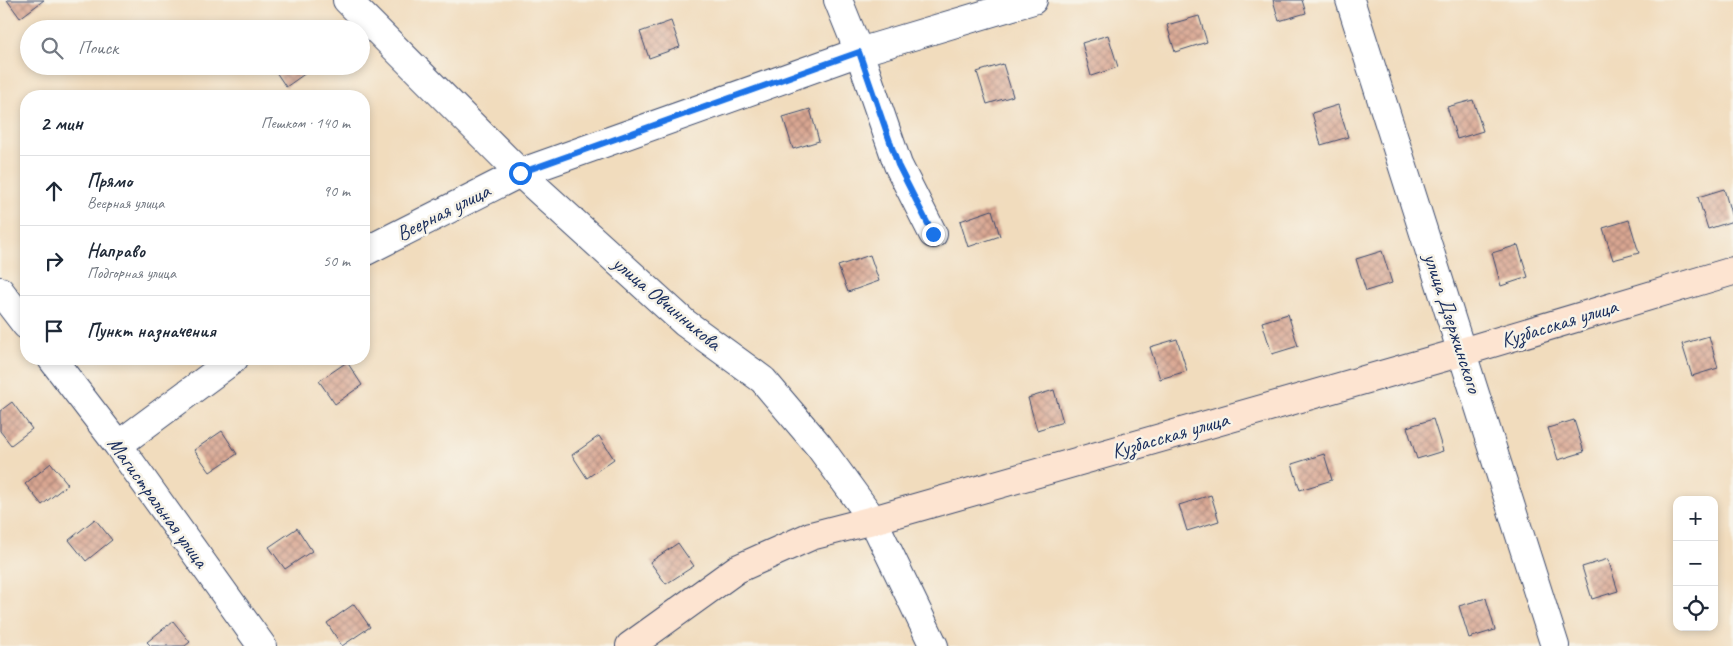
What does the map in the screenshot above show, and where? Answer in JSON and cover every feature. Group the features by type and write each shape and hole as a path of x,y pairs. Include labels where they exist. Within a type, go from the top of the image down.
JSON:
{"street":[{"name":"улица Овчинникова","path":"347,0 367,20"},
{"path":"838,0 859,52 898,165 933,234"},
{"name":"Веерная улица","path":"370,249 520,173 859,52 1033,0"},
{"name":"улица Дзержинского","path":"1350,0 1555,646"},
{"name":"улица Овчинникова","path":"370,23 520,173 685,323 763,380 819,446 873,520 934,646"},
{"name":"Кузбасская улица","path":"630,646 737,569 810,536 873,520 1462,352 1733,271"},
{"path":"0,291 20,317"},
{"name":"Магистральная улица","path":"57,365 118,445 262,646"},
{"path":"118,445 226,365"}],"building":[{"path":"7,0 44,0 20,18"},
{"path":"1273,0 1302,0 1306,13 1279,21"},
{"path":"1199,16 1207,42 1175,52 1167,25"},
{"path":"671,21 680,47 649,58 640,32"},
{"path":"1108,35 1118,67 1091,76 1082,43"},
{"path":"1003,64 1013,96 987,104 977,72"},
{"path":"278,75 303,75 286,87"},
{"path":"1473,100 1483,131 1457,139 1447,107"},
{"path":"1338,105 1348,137 1321,145 1312,113"},
{"path":"810,109 819,141 793,149 783,117"},
{"path":"1724,189 1733,221 1708,229 1698,197"},
{"path":"992,210 1000,236 968,247 960,221"},
{"path":"1629,220 1639,253 1613,260 1603,228"},
{"path":"1518,245 1528,277 1501,286 1492,253"},
{"path":"1382,251 1392,283 1366,291 1356,259"},
{"path":"870,255 879,281 848,292 838,266"},
{"path":"1288,314 1298,346 1272,354 1262,322"},
{"path":"1709,336 1718,368 1692,376 1682,344"},
{"path":"1177,339 1187,371 1160,379 1150,347"},
{"path":"343,365 349,365 362,385 335,404 319,381"},
{"path":"1054,390 1063,422 1037,430 1028,398"},
{"path":"12,402 32,429 11,445 0,431 0,411"},
{"path":"1433,419 1443,451 1417,459 1407,427"},
{"path":"1574,420 1584,452 1558,460 1548,428"},
{"path":"222,431 237,454 210,472 194,450"},
{"path":"599,436 614,459 587,478 572,455"},
{"path":"1324,454 1332,480 1300,490 1292,464"},
{"path":"51,463 68,484 42,505 25,484"},
{"path":"1211,495 1219,521 1187,531 1179,505"},
{"path":"95,519 112,540 86,561 69,540"},
{"path":"297,528 312,551 285,569 269,547"},
{"path":"678,543 694,566 666,584 650,562"},
{"path":"1608,559 1618,591 1592,599 1582,567"},
{"path":"1486,598 1495,630 1469,638 1459,606"},
{"path":"354,604 370,627 342,646 327,623"},
{"path":"173,621 190,642 185,646 151,646 147,642"}],"route":[{"path":"520,173 859,52 898,165 933,234"}]}
